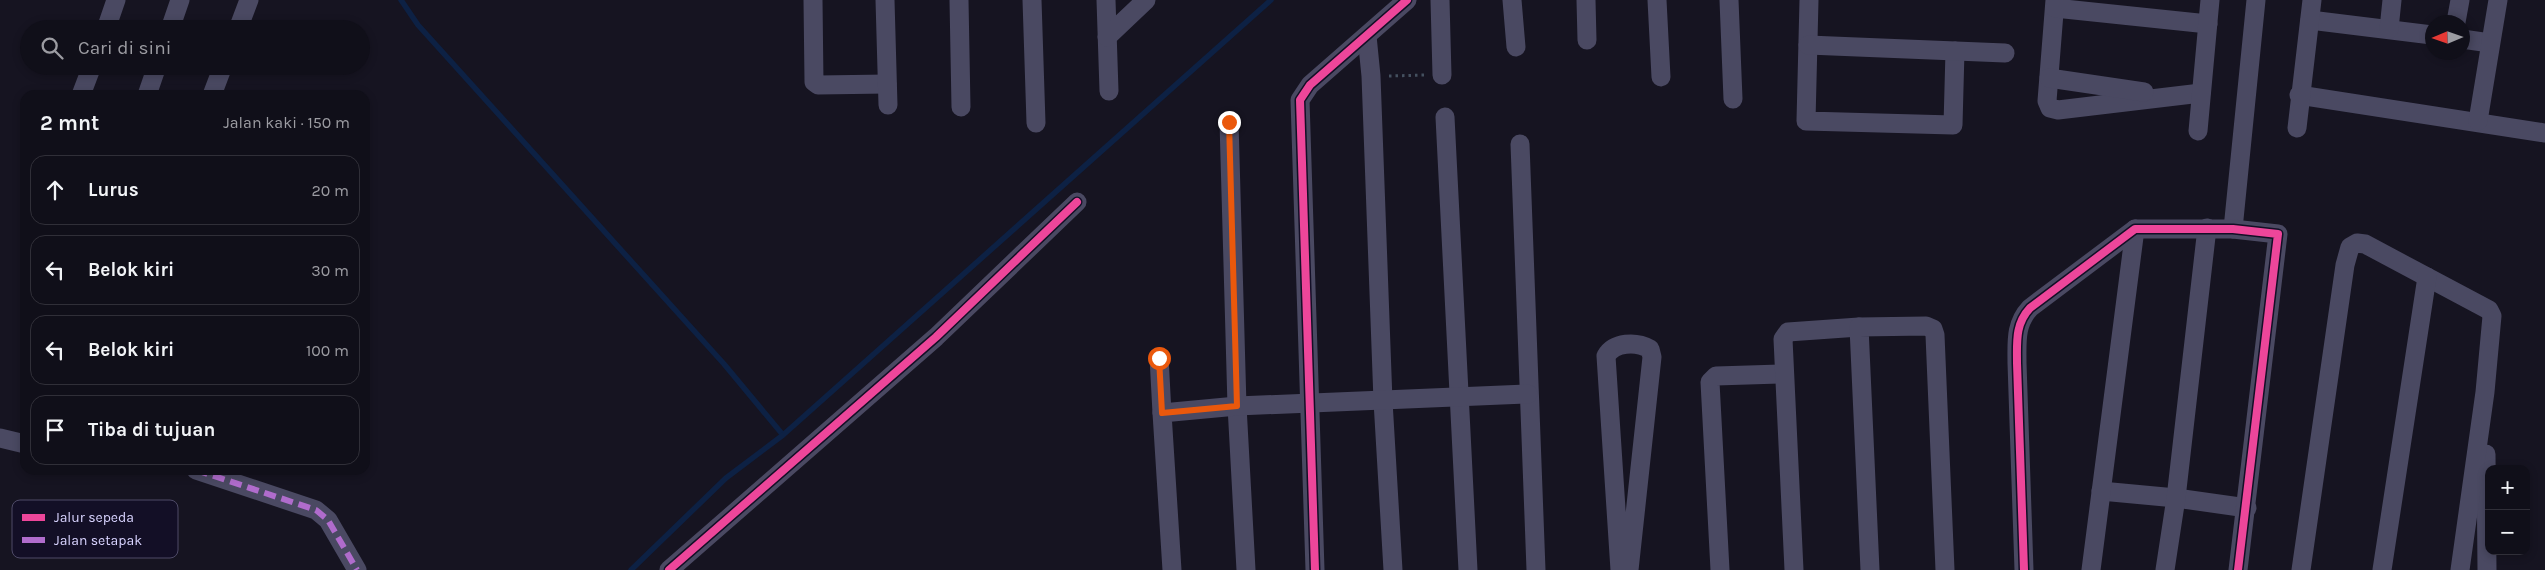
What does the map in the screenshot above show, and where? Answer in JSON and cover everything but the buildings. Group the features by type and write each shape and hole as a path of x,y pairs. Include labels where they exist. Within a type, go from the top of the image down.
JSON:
{"street":[{"path":"109,20 116,0"},
{"path":"173,20 180,0"},
{"path":"241,20 248,0"},
{"path":"813,0 814,82 818,85 830,86 887,84"},
{"path":"885,0 888,105"},
{"path":"959,0 961,106"},
{"path":"1032,0 1036,123"},
{"path":"1106,0 1109,91"},
{"path":"1107,37 1146,0"},
{"path":"1315,570 1300,100 1310,85 1407,0"},
{"path":"1440,0 1442,75"},
{"path":"1512,0 1516,47"},
{"path":"1586,0 1587,40"},
{"path":"1658,0 1661,77"},
{"path":"1729,0 1734,99"},
{"path":"1809,0 1806,121 1953,125 1955,52"},
{"path":"2198,131 2210,0"},
{"path":"2233,229 2256,0"},
{"path":"2297,128 2299,95 2312,0"},
{"path":"2389,29 2392,0"},
{"path":"2457,15 2460,0"},
{"path":"2478,121 2498,0"},
{"path":"2201,93 2168,95 2053,110 2047,101 2055,4 2208,24"},
{"path":"2310,20 2425,34"},
{"path":"1367,36 1371,76 1383,401 1393,570"},
{"path":"2470,41 2490,43"},
{"path":"1808,46 2005,53"},
{"path":"83,90 89,75"},
{"path":"149,90 154,75"},
{"path":"214,90 220,75"},
{"path":"2049,78 2168,95"},
{"path":"2299,95 2478,121 2545,133"},
{"path":"1445,118 1457,397 1468,570"},
{"path":"1229,122 1237,406 1246,570"},
{"path":"1520,144 1536,570"},
{"path":"669,570 936,336 1077,202"},
{"path":"2165,570 2176,498 2207,228"},
{"path":"2024,570 2017,363 2018,327 2021,319 2030,308 2135,229 2207,228 2278,234 2247,508 2238,570"},
{"path":"2091,570 2135,229"},
{"path":"2301,570 2347,256 2350,247 2357,243 2365,244 2489,310 2492,322 2485,392 2460,570"},
{"path":"2382,570 2427,277"},
{"path":"1794,570 1783,339 1788,332 1926,326 1934,329 1945,570"},
{"path":"1859,328 1870,570"},
{"path":"1620,570 1606,356 1617,345 1644,346 1650,349 1652,357 1629,570"},
{"path":"1159,358 1172,570"},
{"path":"1720,570 1710,382 1716,376 1784,374"},
{"path":"2485,392 2487,570"},
{"path":"1162,413 1237,406 1528,394"},
{"path":"0,438 20,443"},
{"path":"211,475 316,510 328,520 357,570"},
{"path":"2101,491 2176,498 2247,508"}],"path":[{"path":"1371,76 1442,75"}],"waterway":[{"path":"401,0 418,25 724,364 783,435"},
{"path":"631,570 726,478 783,435 1271,0"}],"marked path":[{"path":"211,475 316,510 328,520 357,570"}],"cycle path":[{"path":"1315,570 1300,100 1310,85 1407,0"},
{"path":"669,570 936,337 1077,202"},
{"path":"2024,570 2017,363 2019,327 2030,308 2135,229 2233,229 2278,234 2238,570"}],"route":[{"path":"1159,358 1162,413 1237,406 1229,122"}]}
